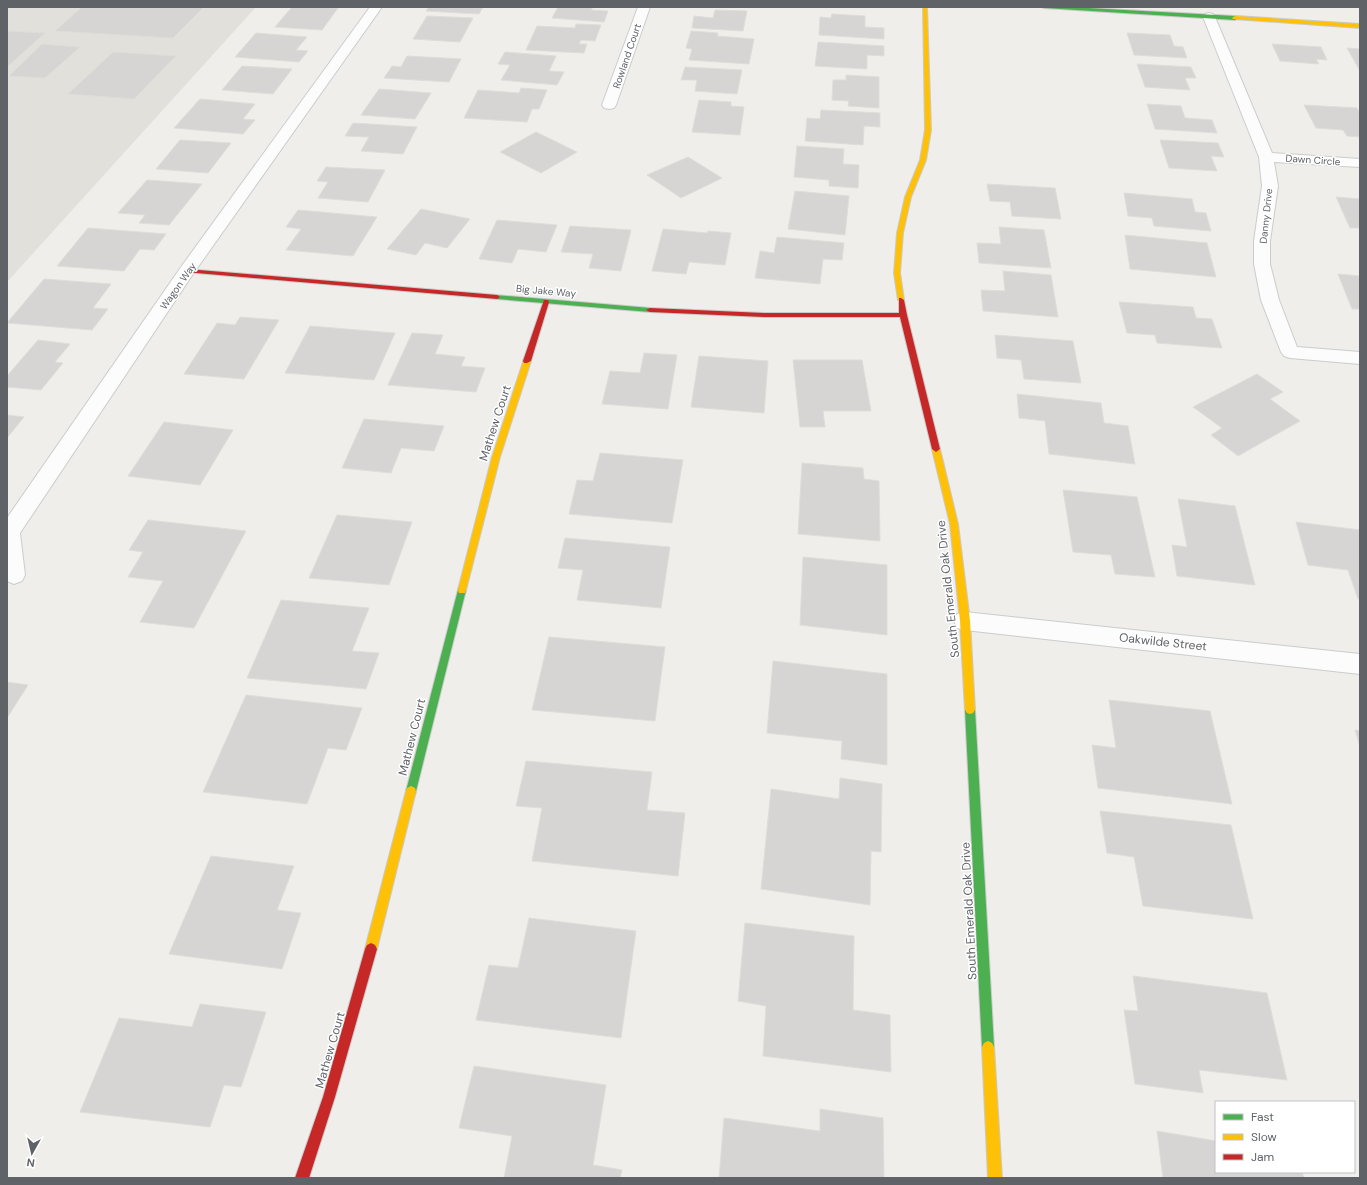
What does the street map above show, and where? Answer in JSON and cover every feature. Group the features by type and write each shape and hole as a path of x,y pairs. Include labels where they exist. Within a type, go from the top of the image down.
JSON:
{"street":[{"name":"Wagon Way","path":"14,575 9,532 187,271 376,7"},
{"name":"Rowland Court","path":"609,105 644,7"},
{"name":"South Emerald Oak Drive","path":"925,7 928,130 922,160 908,197 900,233 897,273 903,315 954,524 966,621 995,1178"},
{"path":"1044,7 1360,26"},
{"name":"Danny Drive","path":"1209,17 1266,157 1270,186 1262,241 1262,264 1270,300 1290,352 1360,358"},
{"name":"Dawn Circle","path":"1266,157 1360,163"},
{"name":"Big Jake Way","path":"187,271 649,310 764,316 903,315"},
{"name":"Mathew Court","path":"302,1178 329,1097 371,948 496,457 546,302"},
{"name":"Oakwilde Street","path":"966,621 1360,664"}],"shaded area":[{"path":"7,7 256,7 7,282"}],"building":[{"path":"82,7 204,7 173,38 55,31"},
{"path":"292,7 338,8 322,30 275,27"},
{"path":"429,7 483,7 479,14 426,11"},
{"path":"558,7 593,7 591,10 608,11 604,22 552,18"},
{"path":"715,10 747,11 743,31 692,28 694,16 713,18"},
{"path":"832,14 865,16 865,27 884,28 884,39 819,35 820,17 831,18"},
{"path":"427,16 473,18 460,42 413,39"},
{"path":"576,24 601,25 595,41 581,40 579,44 587,44 584,53 526,50 537,26 575,28"},
{"path":"7,31 45,33 7,67"},
{"path":"691,31 718,33 717,36 754,39 749,64 689,60 692,49 686,48"},
{"path":"256,33 307,37 296,50 308,51 299,62 235,57"},
{"path":"1127,33 1170,35 1174,46 1183,47 1187,58 1134,55"},
{"path":"818,42 884,46 884,56 867,55 867,69 815,66"},
{"path":"42,44 80,47 45,78 9,76"},
{"path":"1272,44 1321,47 1327,60 1316,59 1319,64 1280,61"},
{"path":"1347,48 1360,49 1360,71"},
{"path":"113,52 176,56 134,99 68,94"},
{"path":"505,52 556,56 549,71 564,72 557,85 501,80 510,65 498,64"},
{"path":"407,56 461,59 449,82 384,78 392,66 401,67"},
{"path":"1137,64 1191,67 1196,78 1185,78 1190,90 1145,87"},
{"path":"242,66 292,69 273,94 222,90"},
{"path":"685,67 742,70 737,94 695,91 697,80 681,80"},
{"path":"846,75 879,77 879,108 848,106 849,101 832,100 833,80 846,80"},
{"path":"521,88 547,90 539,109 532,109 527,122 464,118 478,90 519,93"},
{"path":"379,89 431,93 415,119 361,115"},
{"path":"200,99 255,104 243,119 255,120 243,134 174,128"},
{"path":"699,100 731,102 731,106 744,107 740,135 692,132"},
{"path":"1147,104 1181,106 1185,118 1212,120 1217,133 1155,129"},
{"path":"1304,105 1357,108 1360,114 1360,137 1347,136 1343,130 1316,128"},
{"path":"821,110 880,113 880,127 864,126 863,145 805,141 807,118 820,119"},
{"path":"353,123 417,127 403,154 361,151 369,137 345,136"},
{"path":"536,132 577,152 541,173 500,152"},
{"path":"180,140 231,143 208,173 156,169"},
{"path":"1160,140 1218,143 1224,157 1211,156 1217,171 1169,168"},
{"path":"797,146 844,149 843,164 859,165 858,188 829,186 829,180 794,177"},
{"path":"688,157 722,178 681,198 647,175"},
{"path":"326,167 385,170 368,202 318,198 328,182 317,181"},
{"path":"147,180 202,184 169,225 139,223 145,215 118,213"},
{"path":"987,184 1055,188 1061,219 1012,216 1010,202 990,201"},
{"path":"795,191 849,196 845,235 788,229"},
{"path":"1124,193 1192,199 1195,212 1206,213 1211,231 1154,226 1152,218 1128,216"},
{"path":"1336,197 1360,199 1360,228 1350,228"},
{"path":"421,209 470,219 447,248 425,243 416,255 387,249"},
{"path":"298,210 377,217 353,256 286,250 301,229 286,227"},
{"path":"497,220 557,225 546,252 518,249 512,263 479,259"},
{"path":"570,226 631,230 621,271 589,268 593,254 561,252"},
{"path":"999,227 1044,230 1051,268 979,263 977,243 1001,244"},
{"path":"88,228 166,234 154,250 140,249 124,271 57,266"},
{"path":"663,229 707,233 708,231 731,233 725,265 689,262 686,274 652,271"},
{"path":"1125,235 1207,243 1216,277 1130,269"},
{"path":"777,237 844,243 842,260 823,259 820,284 755,278 760,251 774,253"},
{"path":"1003,271 1051,275 1058,317 983,311 981,290 1005,291"},
{"path":"1338,274 1360,276 1360,309 1352,309"},
{"path":"44,279 111,284 93,308 108,309 92,330 7,323"},
{"path":"1119,302 1193,307 1196,318 1212,319 1222,348 1157,343 1155,335 1127,333"},
{"path":"240,317 279,320 244,379 184,374 217,323 235,325"},
{"path":"310,326 395,333 374,380 285,373"},
{"path":"412,333 443,335 435,354 465,357 461,366 485,368 476,392 388,385"},
{"path":"995,335 1073,341 1081,383 1024,379 1021,360 997,358"},
{"path":"38,340 70,344 55,362 63,363 41,390 7,387 7,376"},
{"path":"644,353 677,355 668,409 602,404 610,371 640,373"},
{"path":"699,356 768,361 764,413 691,407"},
{"path":"793,360 862,360 871,411 823,411 825,427 800,427"},
{"path":"1257,374 1283,392 1270,399 1300,421 1238,456 1211,435 1222,428 1193,407"},
{"path":"1017,394 1101,403 1104,423 1128,426 1135,464 1049,454 1045,421 1019,418"},
{"path":"7,415 24,417 7,438"},
{"path":"364,419 444,426 434,451 401,448 391,473 342,468"},
{"path":"164,422 233,430 200,485 128,476"},
{"path":"600,453 683,460 672,523 569,514 577,480 593,481"},
{"path":"802,463 863,468 864,479 879,481 880,541 798,534"},
{"path":"1063,490 1137,497 1155,577 1115,574 1111,555 1073,552"},
{"path":"1178,499 1235,506 1255,585 1177,576 1172,545 1187,547"},
{"path":"337,515 412,522 389,585 309,578"},
{"path":"148,520 246,531 194,628 140,622 163,581 128,577 143,552 129,550"},
{"path":"1296,522 1360,530 1360,599 1358,599 1348,570 1308,565"},
{"path":"565,538 670,547 661,608 577,600 583,570 558,568"},
{"path":"803,557 887,565 887,635 800,625"},
{"path":"281,600 369,608 352,651 379,653 366,689 247,678"},
{"path":"549,637 665,647 655,721 532,710"},
{"path":"773,661 887,674 887,765 841,759 842,741 767,733"},
{"path":"7,682 28,685 7,718"},
{"path":"246,695 362,708 346,750 328,748 307,804 203,792"},
{"path":"1109,700 1210,711 1232,804 1098,788 1092,745 1116,748"},
{"path":"1355,730 1360,731 1360,747"},
{"path":"526,761 652,772 647,810 685,813 678,876 532,861 542,808 516,806"},
{"path":"840,778 882,784 881,852 871,851 870,905 761,889 771,789 839,799"},
{"path":"1100,811 1231,825 1253,919 1143,906 1134,857 1107,853"},
{"path":"211,856 294,866 277,910 301,913 282,969 169,954"},
{"path":"529,918 636,931 621,1038 476,1020 489,965 518,968"},
{"path":"745,923 854,936 853,1010 890,1015 891,1072 763,1056 766,1006 738,1001"},
{"path":"1133,976 1267,993 1287,1080 1199,1070 1203,1093 1135,1084 1124,1010 1138,1011"},
{"path":"200,1004 266,1012 241,1087 224,1085 210,1127 80,1112 119,1018 192,1027"},
{"path":"474,1066 606,1085 593,1165 622,1170 620,1178 504,1178 512,1136 459,1128"},
{"path":"820,1109 883,1118 884,1178 719,1178 724,1118 820,1131"},
{"path":"1157,1131 1215,1141 1215,1173 1302,1173 1304,1178 1163,1178"}],"traffic: fast":[{"path":"1044,7 1235,18"},
{"path":"497,297 650,310"},
{"path":"411,791 462,590"},
{"path":"970,710 988,1047"}],"traffic: slow":[{"path":"901,300 897,273 900,233 908,197 923,160 928,130 925,7"},
{"path":"1235,18 1360,26"},
{"path":"462,590 496,457 527,361"},
{"path":"936,449 954,524 965,621 970,710"},
{"path":"371,949 411,791"},
{"path":"988,1047 995,1178"}],"traffic: jam":[{"path":"187,271 497,297"},
{"path":"901,300 903,315 936,449"},
{"path":"527,361 546,302"},
{"path":"650,310 764,315 903,315"},
{"path":"302,1178 329,1097 371,949"}]}
